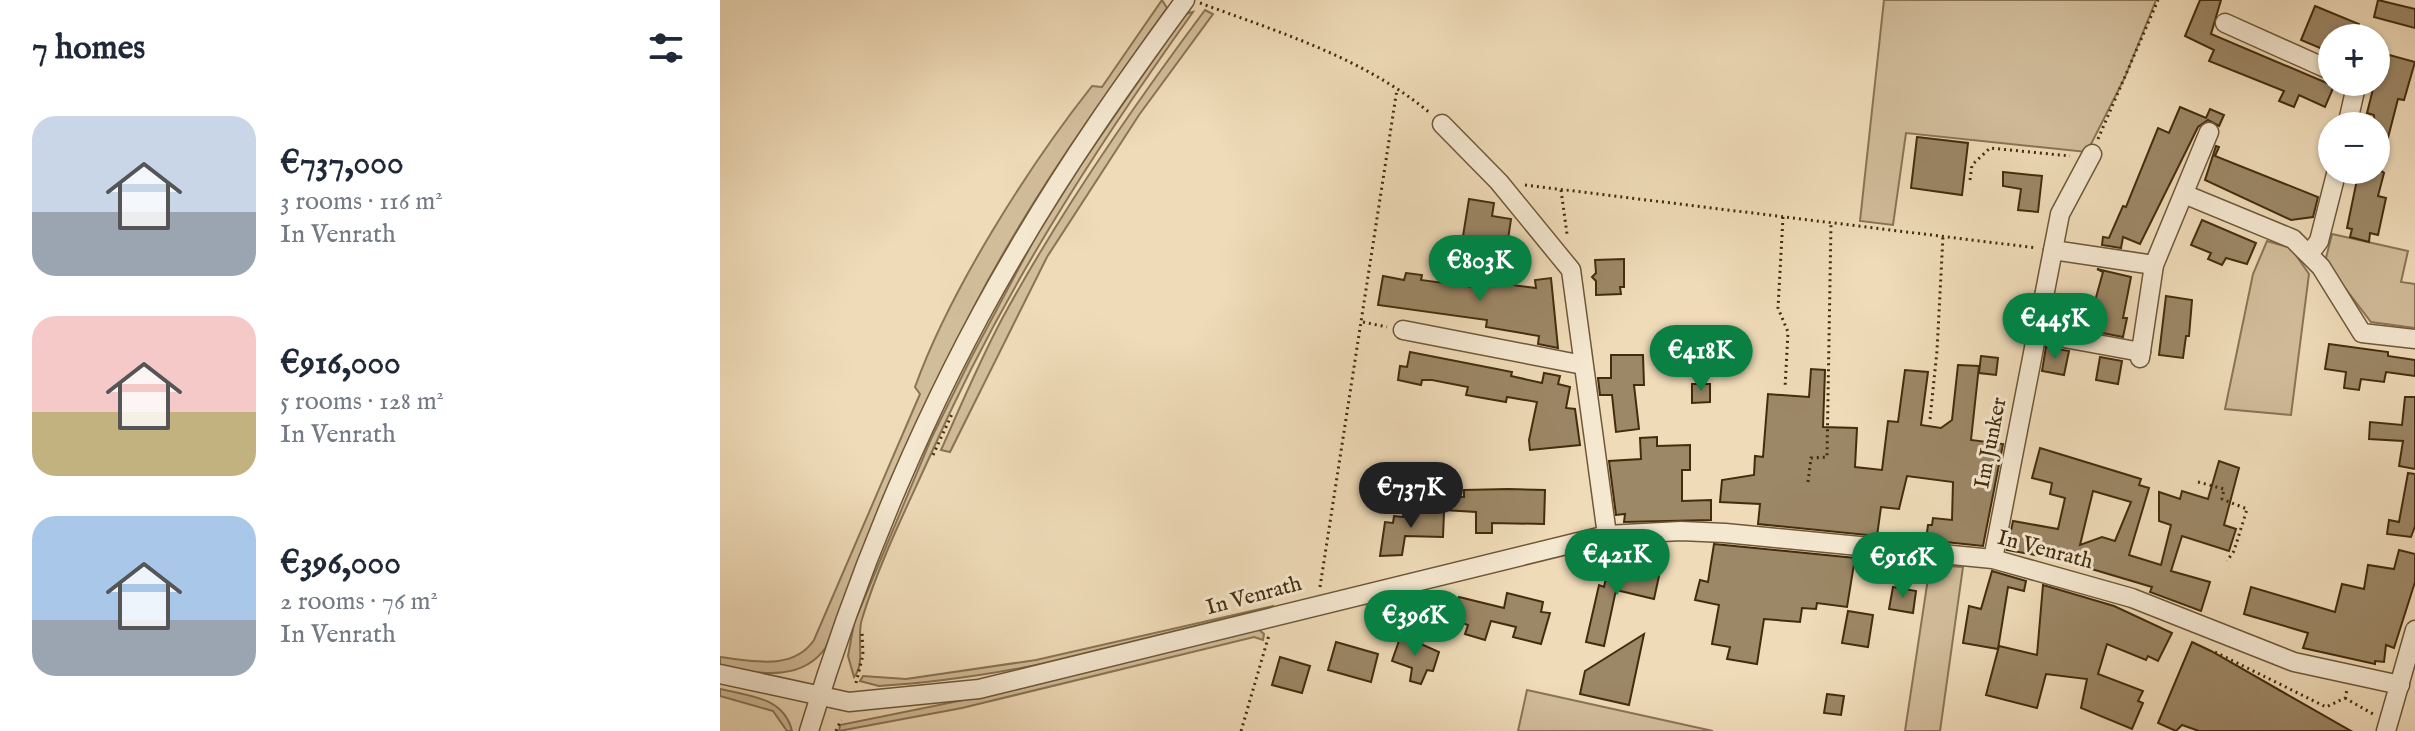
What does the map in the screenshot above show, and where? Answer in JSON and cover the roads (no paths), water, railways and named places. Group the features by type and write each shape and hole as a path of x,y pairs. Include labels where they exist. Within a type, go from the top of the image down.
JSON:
{"street":[{"path":"809,731 851,603 957,362 1015,254 1078,151 1198,5"},
{"path":"2225,23 2318,65"},
{"path":"1442,124 1499,182 1571,270 1607,535"},
{"path":"2037,333 2141,355 2154,265 2209,132"},
{"name":"Im Junker","path":"1993,559 2060,214 2090,158"},
{"path":"2310,253 2319,241 2333,184"},
{"path":"2184,194 2293,239 2310,253 2362,333 2415,339"},
{"path":"2053,250 2154,265"},
{"path":"1403,330 1583,365"},
{"name":"In Venrath","path":"720,674 849,702 979,689 1607,535 1681,531 1993,559 2132,598 2294,662 2400,685"},
{"path":"2388,727 2415,630"}]}
